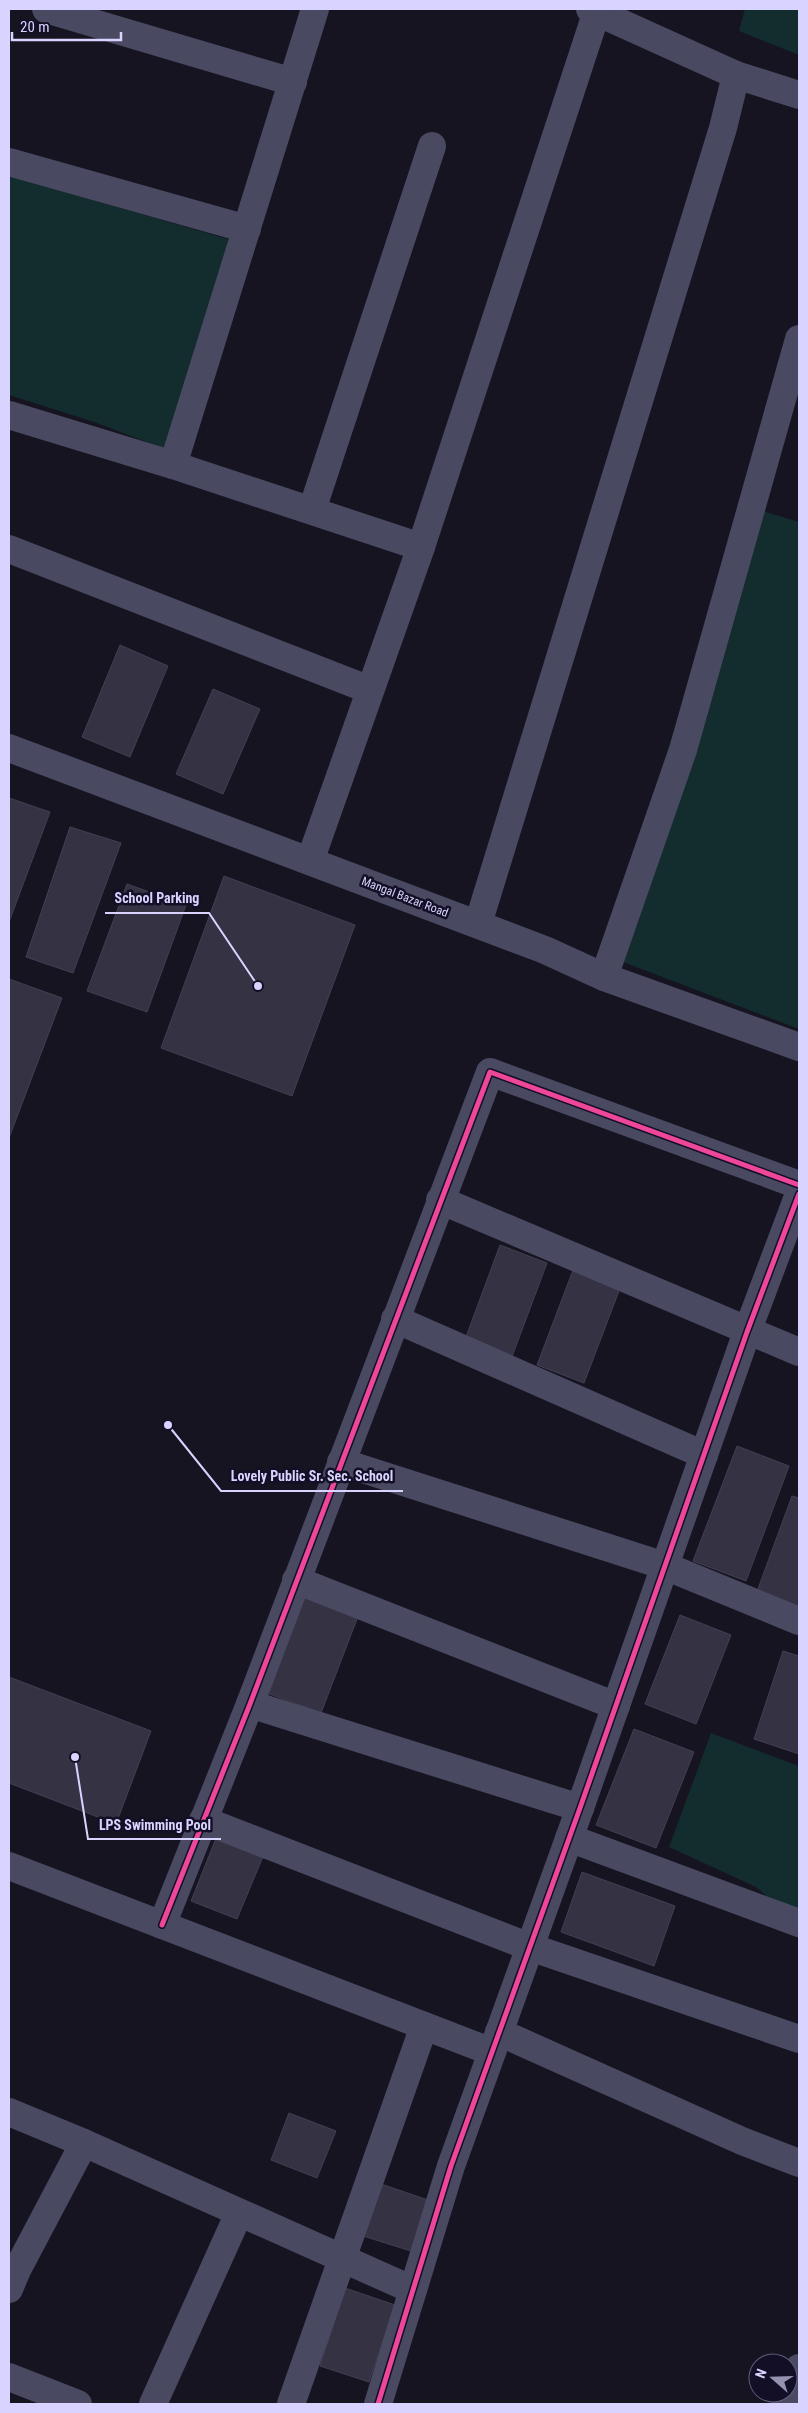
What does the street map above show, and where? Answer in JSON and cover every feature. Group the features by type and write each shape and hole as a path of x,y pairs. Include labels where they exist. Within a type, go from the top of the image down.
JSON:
{"street":[{"path":"46,9 293,82"},
{"path":"174,464 315,9"},
{"path":"310,862 421,547 594,10 736,75 799,95"},
{"path":"478,924 723,128 736,75"},
{"path":"312,510 432,146"},
{"path":"9,162 247,229"},
{"path":"604,977 683,750 798,352"},
{"path":"9,415 174,464 421,547"},
{"path":"9,549 370,690"},
{"name":"Mangal Bazar Road","path":"9,748 478,924 545,950 604,977 799,1048"},
{"path":"162,1925 250,1704 490,1072 798,1199 747,1332 580,1808 451,2166 378,2404"},
{"path":"440,1200 747,1332 799,1352"},
{"path":"396,1319 704,1455"},
{"path":"341,1462 665,1566 799,1621"},
{"path":"296,1580 616,1706"},
{"path":"250,1704 580,1808"},
{"path":"203,1820 530,1947 799,2039"},
{"path":"569,1838 799,1923"},
{"path":"9,1866 424,2026 496,2042 742,2142 799,2163"},
{"path":"291,2404 424,2026"},
{"path":"9,2112 84,2143 413,2290"},
{"path":"11,2275 84,2143"},
{"path":"153,2404 239,2212"},
{"path":"785,2404 799,2368"},
{"path":"9,2377 78,2404"}],"green space":[{"path":"745,9 799,9 799,55 739,31"},
{"path":"10,176 231,240 168,450 94,422 9,395"},
{"path":"746,506 799,522 799,1029 602,954"},
{"path":"711,1733 799,1766 799,1910 770,1899 756,1887 669,1847"}],"building":[{"path":"120,645 168,666 130,757 82,737"},
{"path":"213,689 260,709 223,794 176,774"},
{"path":"9,798 50,812 9,922"},
{"path":"70,827 121,843 73,973 26,957"},
{"path":"224,876 355,925 292,1096 161,1048"},
{"path":"127,884 186,905 147,1012 87,991"},
{"path":"9,979 62,998 9,1138"},
{"path":"500,1245 547,1263 510,1362 463,1345"},
{"path":"575,1265 622,1283 584,1383 537,1365"},
{"path":"737,1446 789,1466 746,1581 693,1561"},
{"path":"792,1496 799,1498 799,1613 755,1597"},
{"path":"308,1585 362,1606 321,1713 267,1693"},
{"path":"680,1615 731,1635 696,1724 645,1704"},
{"path":"783,1651 799,1656 799,1754 754,1739"},
{"path":"9,1677 151,1731 116,1824 9,1783"},
{"path":"634,1729 694,1752 656,1848 596,1825"},
{"path":"220,1828 267,1847 237,1919 191,1901"},
{"path":"582,1872 675,1906 654,1966 561,1932"},
{"path":"289,2113 336,2131 317,2178 271,2160"},
{"path":"381,2184 428,2200 411,2251 363,2236"},
{"path":"345,2288 395,2305 369,2382 320,2366"}],"cycle path":[{"path":"162,1925 250,1704 490,1072 799,1185"},
{"path":"378,2404 451,2166 580,1808 747,1332 799,1194"}],"place":[{"name":"School Parking","path":"258,986"},
{"name":"Lovely Public Sr. Sec. School","path":"168,1425"},
{"name":"LPS Swimming Pool","path":"75,1757"}]}
